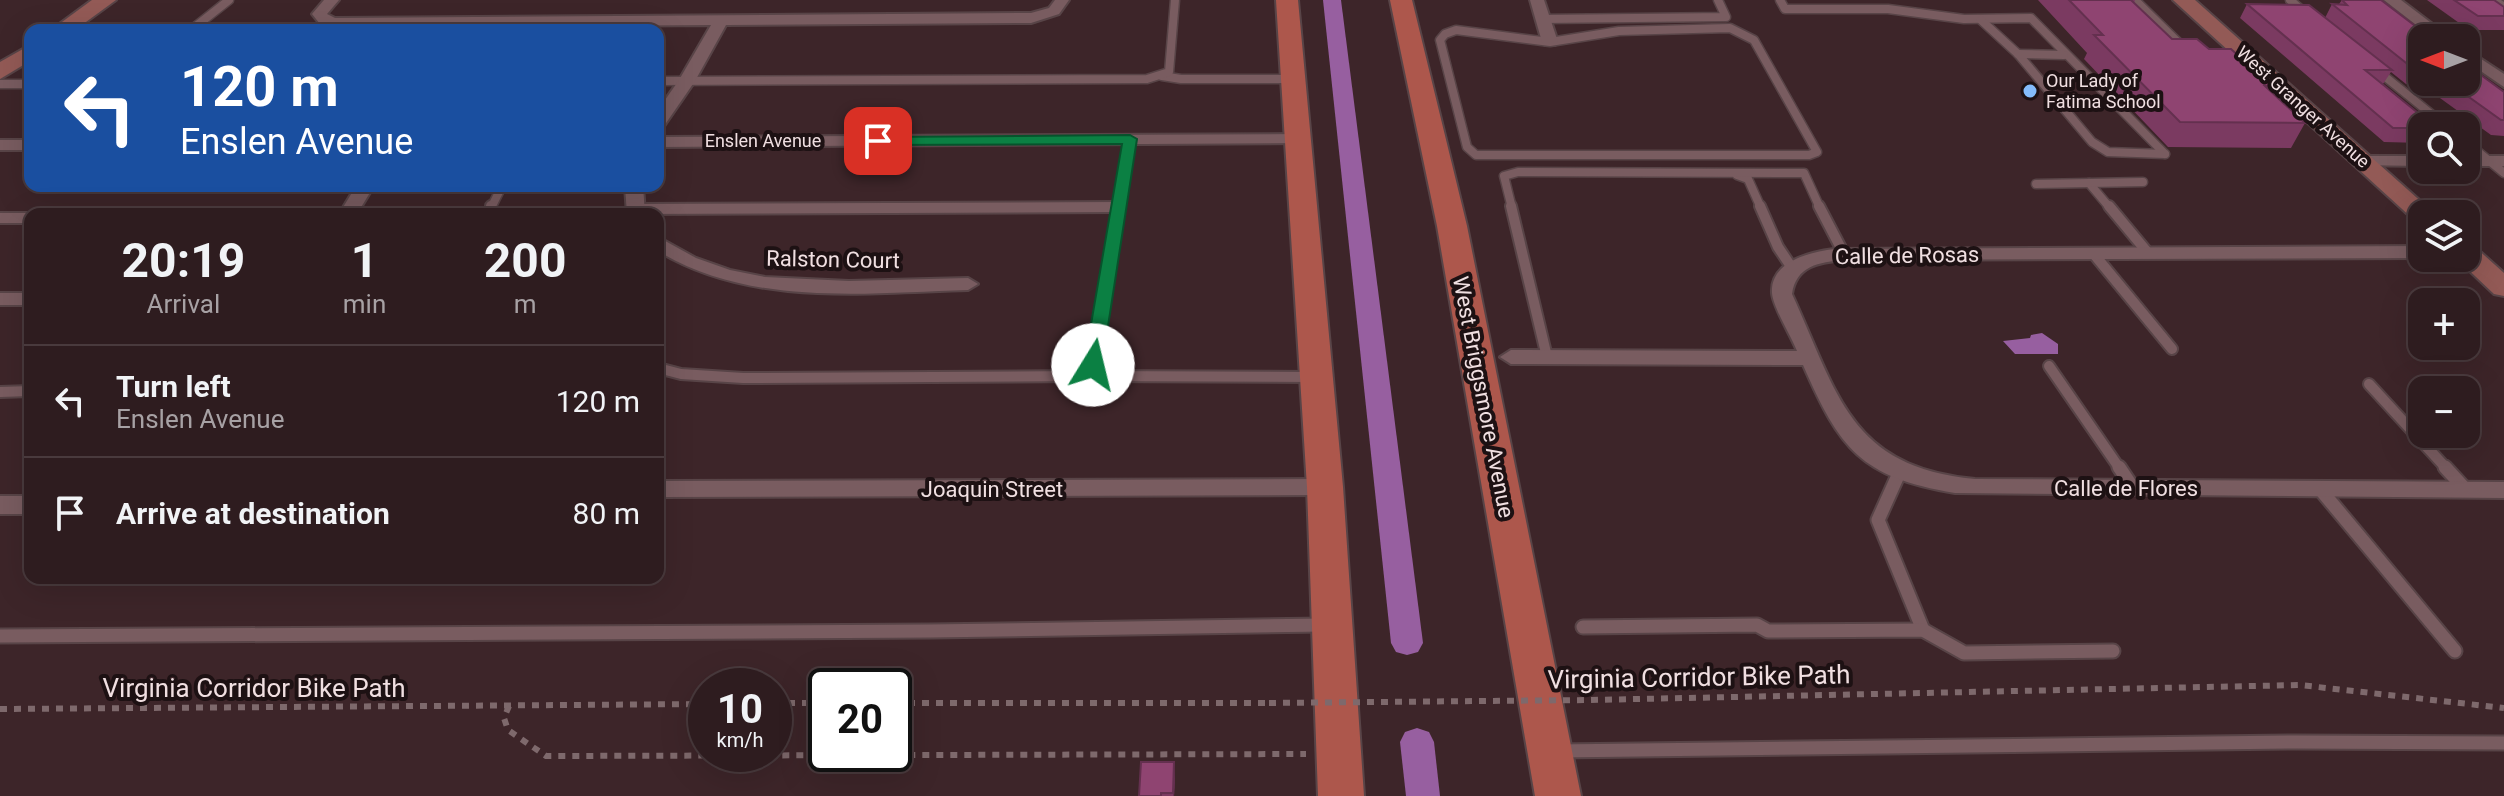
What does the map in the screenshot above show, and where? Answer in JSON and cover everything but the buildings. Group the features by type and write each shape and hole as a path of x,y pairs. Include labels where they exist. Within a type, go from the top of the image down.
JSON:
{"main road":[{"path":"1287,0 1325,487 1341,796"},
{"name":"West Briggsmore Avenue","path":"1401,0 1452,226 1558,796"}],"street":[{"path":"70,24 106,0"},
{"path":"332,0 319,14 321,19 335,23 1031,18 1051,14 1059,9 1062,0"},
{"path":"1537,0 1550,42"},
{"name":"West Granger Avenue","path":"2183,0 2233,51 2408,201"},
{"path":"2391,0 2424,24"},
{"path":"664,114 687,81 721,20"},
{"path":"0,72 24,55"},
{"path":"2480,64 2504,82"},
{"name":"Enslen Avenue","path":"664,142 1299,139"},
{"path":"2363,161 2408,161"},
{"name":"Ralston Court","path":"664,247 692,265 758,282 795,286 968,284"},
{"name":"Calle de Rosas","path":"1792,268 1825,255 1844,254 2408,252"},
{"path":"2480,266 2504,288"},
{"path":"1511,357 1810,358 1782,294 1784,278 1792,268"},
{"path":"0,299 24,299"},
{"name":"Calle de Flores","path":"1810,358 1850,436 1881,461 1926,481 1962,487 2504,490"},
{"name":"Joaquin Street","path":"664,489 1325,487"},
{"path":"0,505 24,505"}],"lane":[{"path":"199,24 229,0"},
{"path":"664,81 1147,79 1169,72 1175,0"},
{"path":"1543,19 1726,17 1718,0"},
{"path":"1780,0 1785,9 1888,9 1981,20 2031,18 2064,55 2079,63 2165,154 2108,152 2092,142 2018,54 1981,20"},
{"path":"1826,0 1832,9"},
{"path":"1880,0 1888,9"},
{"path":"2135,0 2179,45 2195,51"},
{"path":"2290,0 2314,19"},
{"path":"2494,0 2504,7"},
{"path":"1636,29 1739,30 1754,40 1817,152 1809,155 1488,157 1469,151 1441,37 1462,30 1550,42 1636,29"},
{"path":"2018,54 2064,55"},
{"path":"2374,68 2429,112"},
{"path":"1162,75 1181,79 1294,79"},
{"path":"0,84 24,84"},
{"path":"1085,376 1093,365 1130,139"},
{"path":"2496,161 2504,173"},
{"path":"1547,357 1504,176 1518,172 1804,173 1832,229 1836,245 1844,254"},
{"path":"1727,172 1748,179 1778,247 1792,268"},
{"path":"2036,184 2143,182"},
{"path":"2089,183 2148,253"},
{"path":"664,212 1118,207"},
{"path":"0,218 24,218"},
{"path":"2093,253 2172,349"},
{"path":"2049,366 2133,488"},
{"path":"664,370 681,374 743,378 1317,377"},
{"path":"2369,384 2466,490"},
{"path":"0,392 24,391"},
{"path":"1900,471 1878,520 1923,630"},
{"path":"2320,489 2455,651"},
{"path":"0,636 930,631 1332,625"},
{"path":"1583,627 1757,625 1768,631 1923,630 1964,653 2113,651"},
{"path":"1550,751 2295,742 2504,743"}],"path":[{"name":"Virginia Corridor Bike Path","path":"912,703 1591,700 2300,685 2504,708"},
{"name":"Virginia Corridor Bike Path","path":"0,709 688,704"},
{"path":"509,706 504,718 508,730 546,756 1339,754"}],"shaded area":[{"path":"2042,333 2058,344 2058,354 2015,354 2003,341 2030,338"}],"waterway":[{"path":"1332,0 1407,643"},
{"path":"1417,742 1423,796"}],"place":[{"name":"Our Lady of Fatima School","path":"2030,91"}],"route":[{"path":"878,141 1130,139 1093,365"}]}
